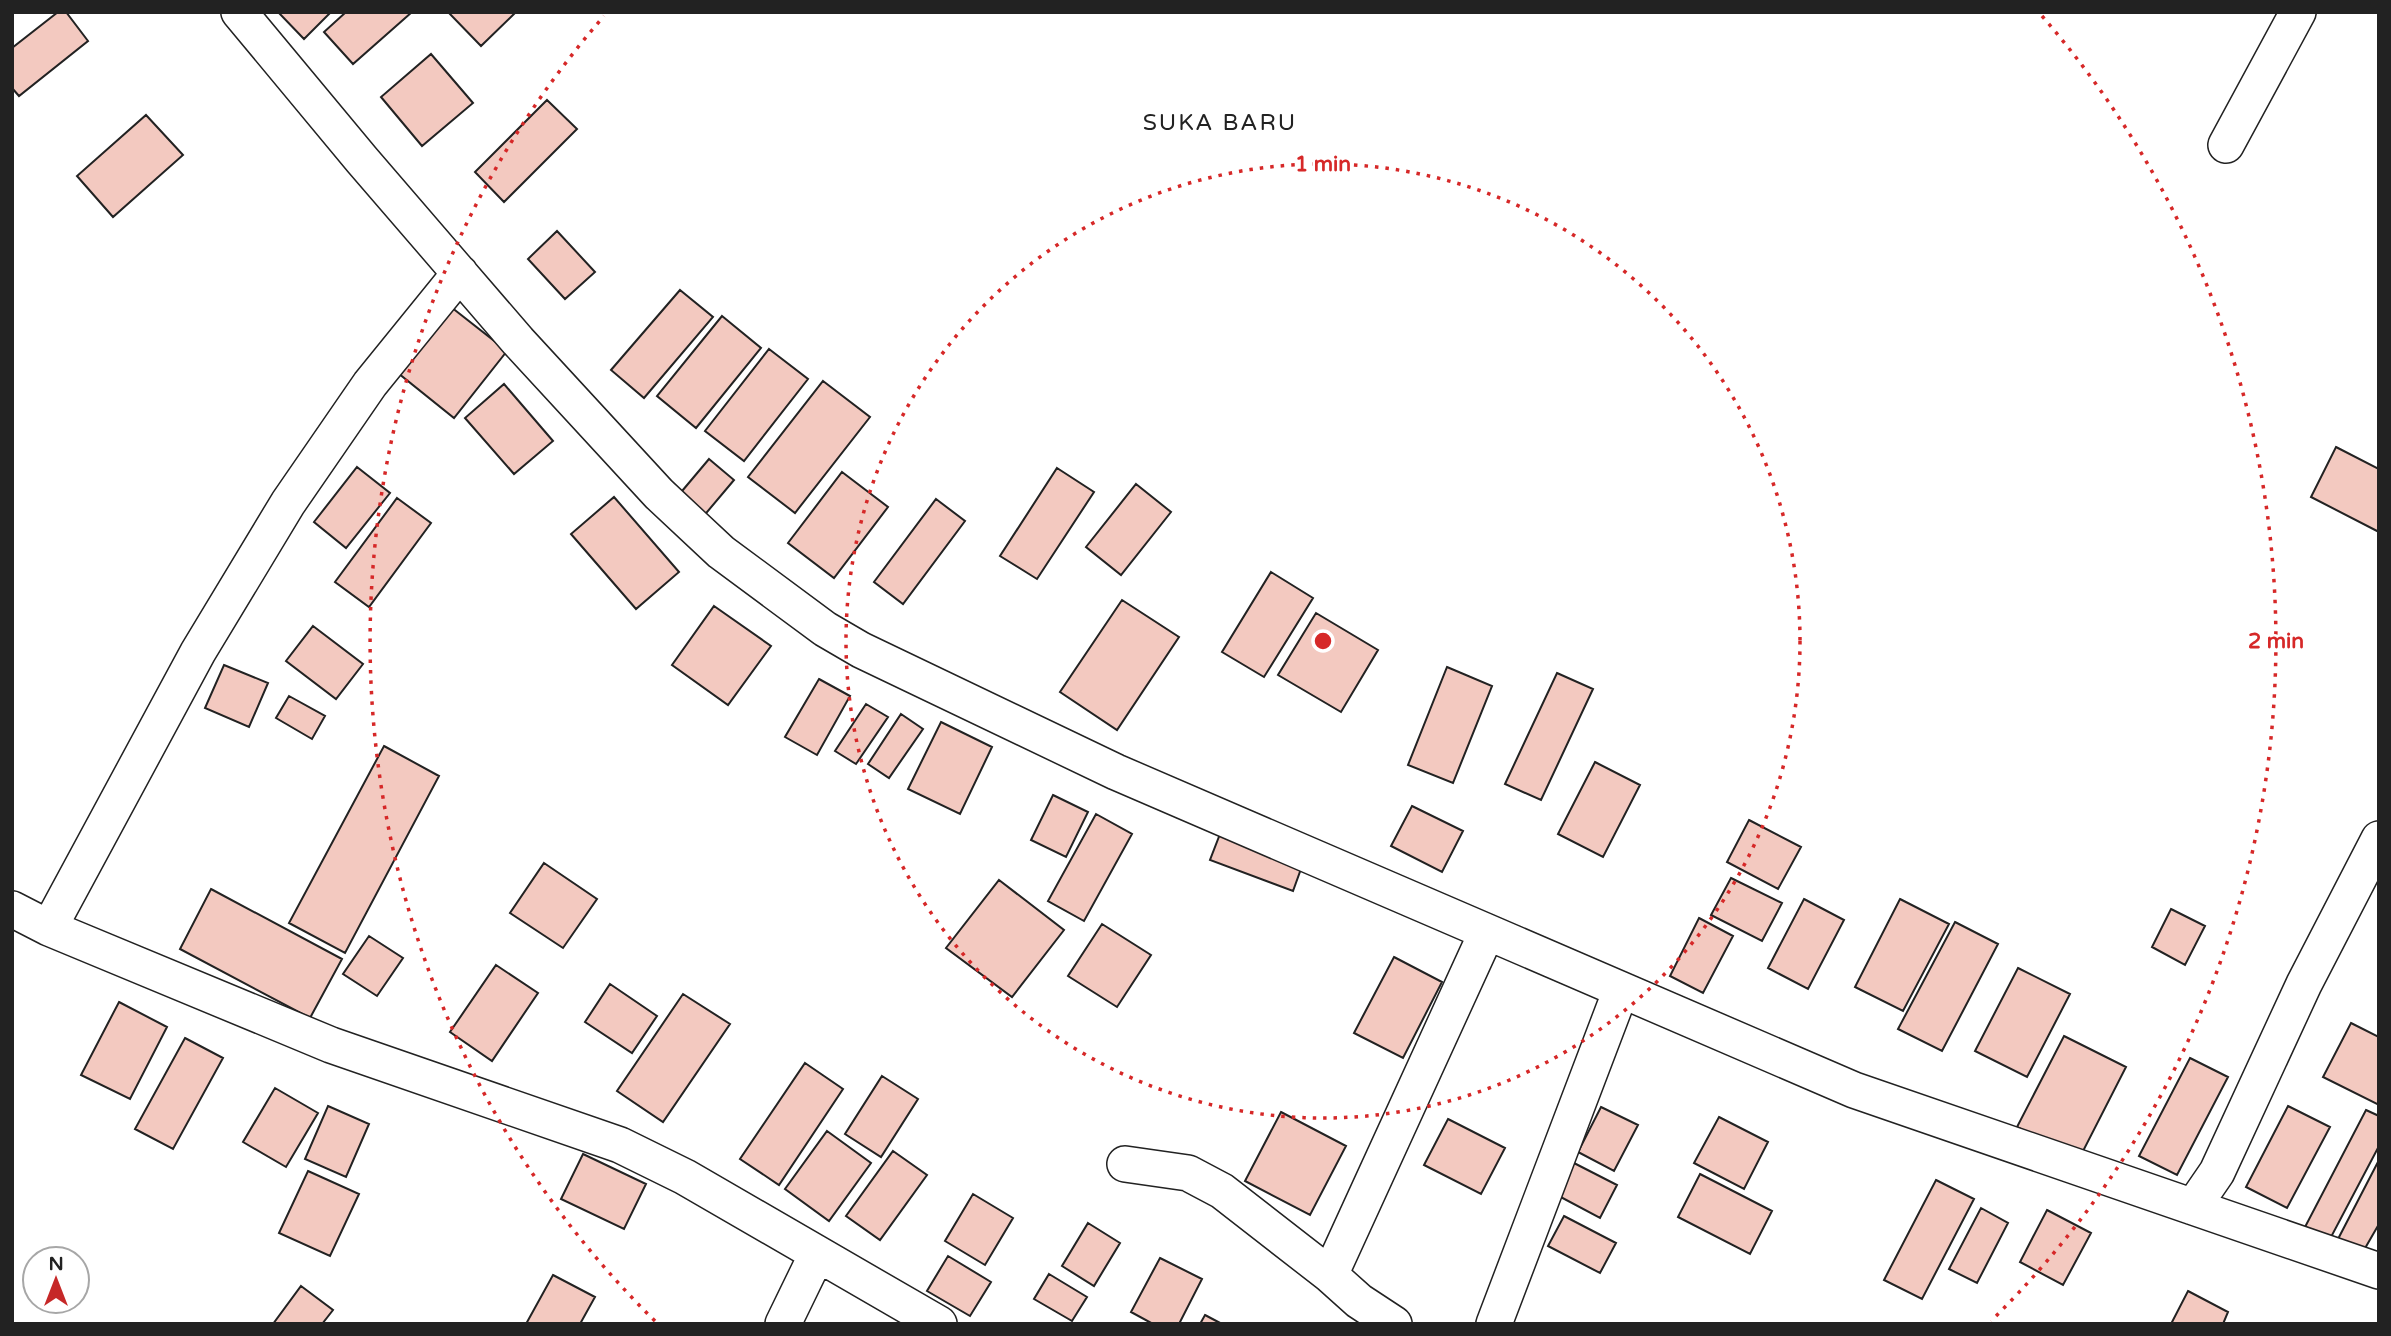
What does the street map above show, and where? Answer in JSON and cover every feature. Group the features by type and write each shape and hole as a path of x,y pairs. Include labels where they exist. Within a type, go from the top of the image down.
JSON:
{"street":[{"path":"239,12 518,341 659,494 721,552 825,629 873,656 1116,772 1854,1090 2379,1271"},
{"path":"2226,145 2298,12"},
{"path":"49,928 198,652 288,503 370,384 460,273"},
{"path":"2193,1207 2217,1172 2304,984 2379,839"},
{"path":"12,909 49,928 331,1045 620,1145 685,1177 939,1324"},
{"path":"1330,1275 1487,932"},
{"path":"1494,1324 1621,990"},
{"path":"1125,1164 1188,1173 1222,1191 1359,1300 1394,1324"},
{"path":"783,1324 817,1254"}],"building":[{"path":"58,12 66,12 88,41 19,96 12,88 12,48"},
{"path":"278,12 331,12 304,39"},
{"path":"346,12 412,12 353,64 324,32"},
{"path":"448,12 516,12 481,46"},
{"path":"431,54 473,103 422,146 381,97"},
{"path":"547,100 577,129 504,202 475,172"},
{"path":"146,115 183,155 113,217 77,176"},
{"path":"557,231 595,272 565,299 528,259"},
{"path":"680,290 713,317 644,398 611,370"},
{"path":"451,307 507,351 454,418 398,373"},
{"path":"722,316 761,348 696,428 657,396"},
{"path":"769,349 808,379 744,461 705,431"},
{"path":"823,381 870,417 795,513 748,477"},
{"path":"504,384 553,441 514,474 465,418"},
{"path":"2336,447 2379,469 2379,532 2311,497"},
{"path":"709,459 734,480 702,518 677,497"},
{"path":"357,467 390,493 346,548 314,522"},
{"path":"1057,468 1094,492 1037,579 1000,556"},
{"path":"842,472 888,507 834,578 788,543"},
{"path":"1136,484 1171,512 1121,575 1086,547"},
{"path":"614,497 679,572 636,609 571,534"},
{"path":"397,498 431,523 369,607 335,582"},
{"path":"936,499 965,521 903,604 874,582"},
{"path":"1271,572 1313,598 1264,677 1222,652"},
{"path":"1122,600 1179,637 1117,730 1060,692"},
{"path":"714,606 771,646 728,705 672,665"},
{"path":"1316,613 1378,650 1341,712 1278,675"},
{"path":"313,626 363,664 336,699 286,661"},
{"path":"224,665 268,683 249,727 205,708"},
{"path":"1447,667 1492,686 1453,783 1408,765"},
{"path":"1557,673 1593,689 1541,800 1505,784"},
{"path":"819,679 850,696 817,755 785,737"},
{"path":"289,696 325,716 312,739 276,718"},
{"path":"866,704 888,717 856,764 835,751"},
{"path":"901,714 923,729 889,778 868,764"},
{"path":"941,722 992,747 960,814 908,789"},
{"path":"384,746 439,776 345,953 289,923"},
{"path":"1595,762 1640,785 1603,857 1558,834"},
{"path":"1053,795 1088,812 1066,857 1031,840"},
{"path":"1412,806 1463,831 1442,872 1391,846"},
{"path":"1096,814 1132,834 1084,921 1048,901"},
{"path":"1749,820 1801,847 1778,889 1727,862"},
{"path":"1220,834 1302,866 1293,891 1210,860"},
{"path":"544,863 597,899 563,948 510,913"},
{"path":"1731,878 1782,903 1762,941 1711,915"},
{"path":"999,880 1064,930 1012,997 946,948"},
{"path":"211,889 342,959 310,1018 180,949"},
{"path":"1804,899 1844,920 1808,989 1768,968"},
{"path":"1900,899 1949,924 1903,1011 1855,987"},
{"path":"2171,909 2205,926 2185,965 2152,947"},
{"path":"1699,918 1733,936 1703,993 1670,976"},
{"path":"1955,922 1998,944 1942,1051 1898,1029"},
{"path":"1102,924 1151,955 1117,1007 1068,976"},
{"path":"369,936 403,958 377,996 343,974"},
{"path":"1394,957 1442,982 1403,1058 1354,1033"},
{"path":"496,965 538,993 492,1061 450,1032"},
{"path":"2018,968 2070,994 2027,1077 1975,1051"},
{"path":"610,984 657,1016 632,1053 585,1022"},
{"path":"683,994 730,1024 663,1122 617,1091"},
{"path":"119,1002 167,1027 130,1099 81,1075"},
{"path":"2351,1023 2379,1037 2379,1105 2323,1077"},
{"path":"2064,1036 2126,1067 2079,1159 2017,1127"},
{"path":"185,1038 223,1058 173,1149 135,1129"},
{"path":"2190,1058 2228,1077 2177,1175 2139,1156"},
{"path":"805,1063 843,1089 779,1185 740,1159"},
{"path":"882,1076 918,1099 881,1157 845,1134"},
{"path":"275,1088 318,1113 286,1167 243,1142"},
{"path":"328,1106 369,1124 346,1177 305,1159"},
{"path":"2288,1106 2330,1127 2287,1208 2246,1187"},
{"path":"1601,1107 1638,1125 1614,1171 1578,1152"},
{"path":"2366,1110 2379,1116 2379,1146 2330,1239 2305,1227"},
{"path":"1281,1112 1346,1146 1310,1215 1245,1181"},
{"path":"1719,1117 1768,1142 1744,1189 1694,1163"},
{"path":"1448,1119 1505,1148 1481,1194 1424,1165"},
{"path":"827,1131 871,1163 829,1221 785,1189"},
{"path":"893,1151 927,1175 880,1240 846,1216"},
{"path":"583,1154 646,1184 624,1229 561,1199"},
{"path":"2379,1160 2379,1224 2364,1250 2337,1241"},
{"path":"1572,1162 1617,1185 1600,1218 1555,1194"},
{"path":"308,1171 359,1194 330,1256 279,1233"},
{"path":"1700,1174 1772,1211 1750,1254 1678,1217"},
{"path":"1936,1180 1974,1199 1922,1299 1884,1280"},
{"path":"973,1194 1013,1218 985,1265 945,1241"},
{"path":"1981,1208 2008,1223 1977,1283 1949,1269"},
{"path":"2047,1210 2091,1233 2063,1285 2020,1262"},
{"path":"1564,1216 1616,1243 1600,1273 1548,1246"},
{"path":"1088,1223 1120,1243 1094,1286 1062,1266"},
{"path":"948,1256 991,1282 970,1316 927,1291"},
{"path":"1160,1258 1202,1279 1179,1324 1153,1324 1131,1312"},
{"path":"1049,1274 1087,1297 1072,1321 1034,1299"},
{"path":"553,1275 595,1297 580,1324 526,1324"},
{"path":"301,1286 333,1310 322,1324 273,1324"},
{"path":"2188,1291 2228,1312 2223,1324 2171,1324"},
{"path":"1205,1315 1222,1324 1200,1324"}],"district":[{"name":"SUKA BARU","path":"1220,123"}]}
